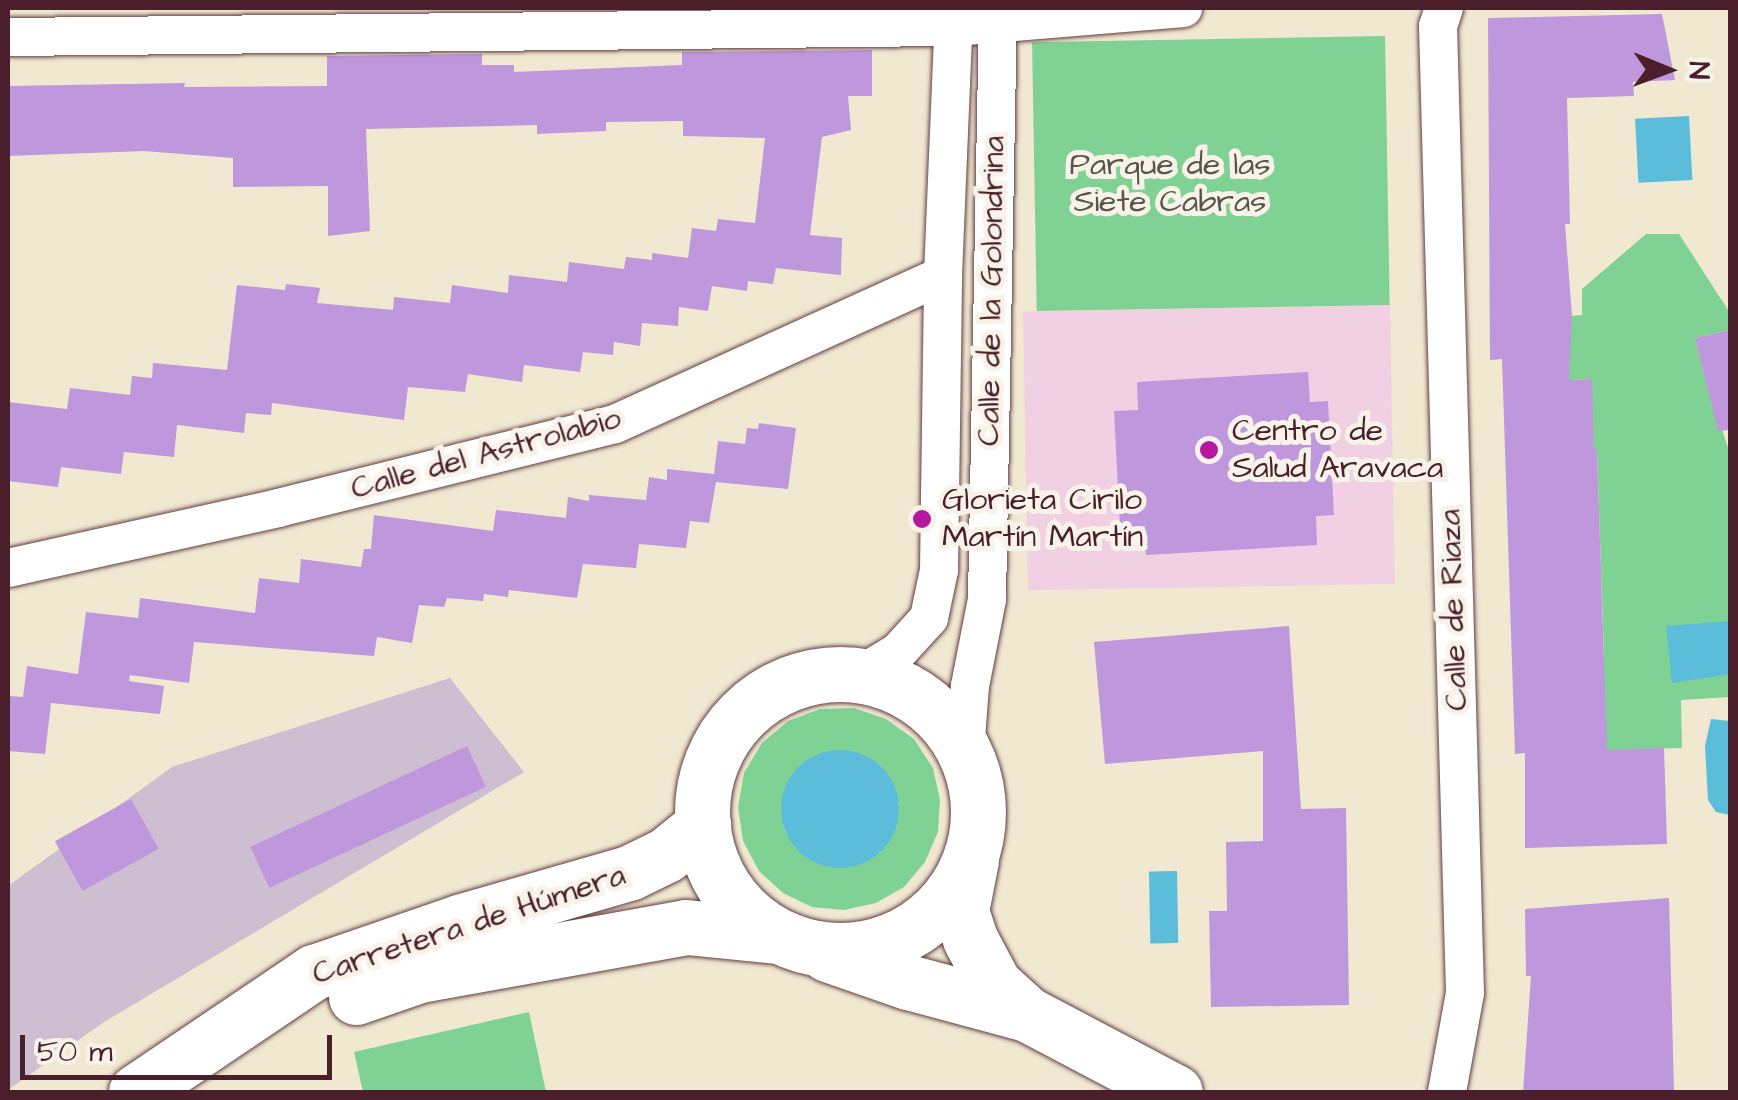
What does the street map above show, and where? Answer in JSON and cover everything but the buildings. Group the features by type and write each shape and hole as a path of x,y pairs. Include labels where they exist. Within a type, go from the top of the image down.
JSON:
{"main road":[{"path":"820,675 860,675 892,684 922,700 946,724 965,752 976,786 978,821 972,856 954,892 926,921 892,941 852,951 794,942 748,916 726,890 710,859 703,825 706,781 722,741 750,707 783,686 820,675"},
{"name":"Carretera de Húmera","path":"136,1092 314,972 459,922 629,873 666,855 703,825"},
{"name":"Carretera de Húmera","path":"972,856 961,911 970,940 994,984 1028,1014"},
{"name":"Carretera de Húmera","path":"184,1058 420,975 686,927 794,942 908,982 1028,1014 1175,1092"}],"street":[{"path":"8,38 998,16 1184,8"},
{"name":"Calle de Riaza","path":"1444,8 1438,26 1464,993 1447,1092"},
{"name":"Calle de la Golondrina","path":"965,752 970,686 987,599 998,16"},
{"name":"Calle de la Golondrina","path":"860,675 898,652 929,618 939,570 942,275 954,17"},
{"name":"Calle del Astrolabio","path":"8,568 278,508 615,424 942,275"}],"shaded area":[{"name":"Centro de Salud Aravaca","path":"1390,305 1395,584 1028,590 1023,311"},
{"path":"450,678 524,772 104,1022 8,1090 8,886 172,767"}],"green space":[{"name":"Parque de las Siete Cabras","path":"1385,36 1390,305 1037,311 1032,42"},
{"path":"1646,234 1679,234 1730,313 1730,330 1695,338 1711,401 1730,394 1730,427 1722,429 1730,454 1730,697 1681,700 1682,748 1584,751 1604,654 1597,451 1583,450 1592,379 1569,380 1569,316 1582,315 1582,289"},
{"path":"854,708 886,719 914,739 933,768 940,800 938,832 925,862 904,887 876,903 844,910 812,907 783,893 759,871 743,841 738,807 744,773 762,743 788,721 820,709","holes":["784,792 899,802 898,820 880,853 785,832 781,812"]},
{"path":"529,1012 546,1092 363,1092 354,1052"}],"water":[{"path":"1689,116 1692,180 1638,183 1635,119"},
{"path":"1730,621 1730,674 1672,683 1666,626"},
{"path":"1711,719 1730,721 1730,815 1716,812 1708,800 1705,746"},
{"path":"840,750 862,755 882,767 894,787 899,809 894,831 882,851 862,863 840,868 818,863 798,851 786,831 781,809 786,787 798,767 818,755"},
{"path":"1149,871 1177,871 1178,943 1150,943"}],"place":[{"name":"Centro de Salud Aravaca","path":"1209,450"},
{"name":"Glorieta Cirilo Martín Martín","path":"922,519"}]}
